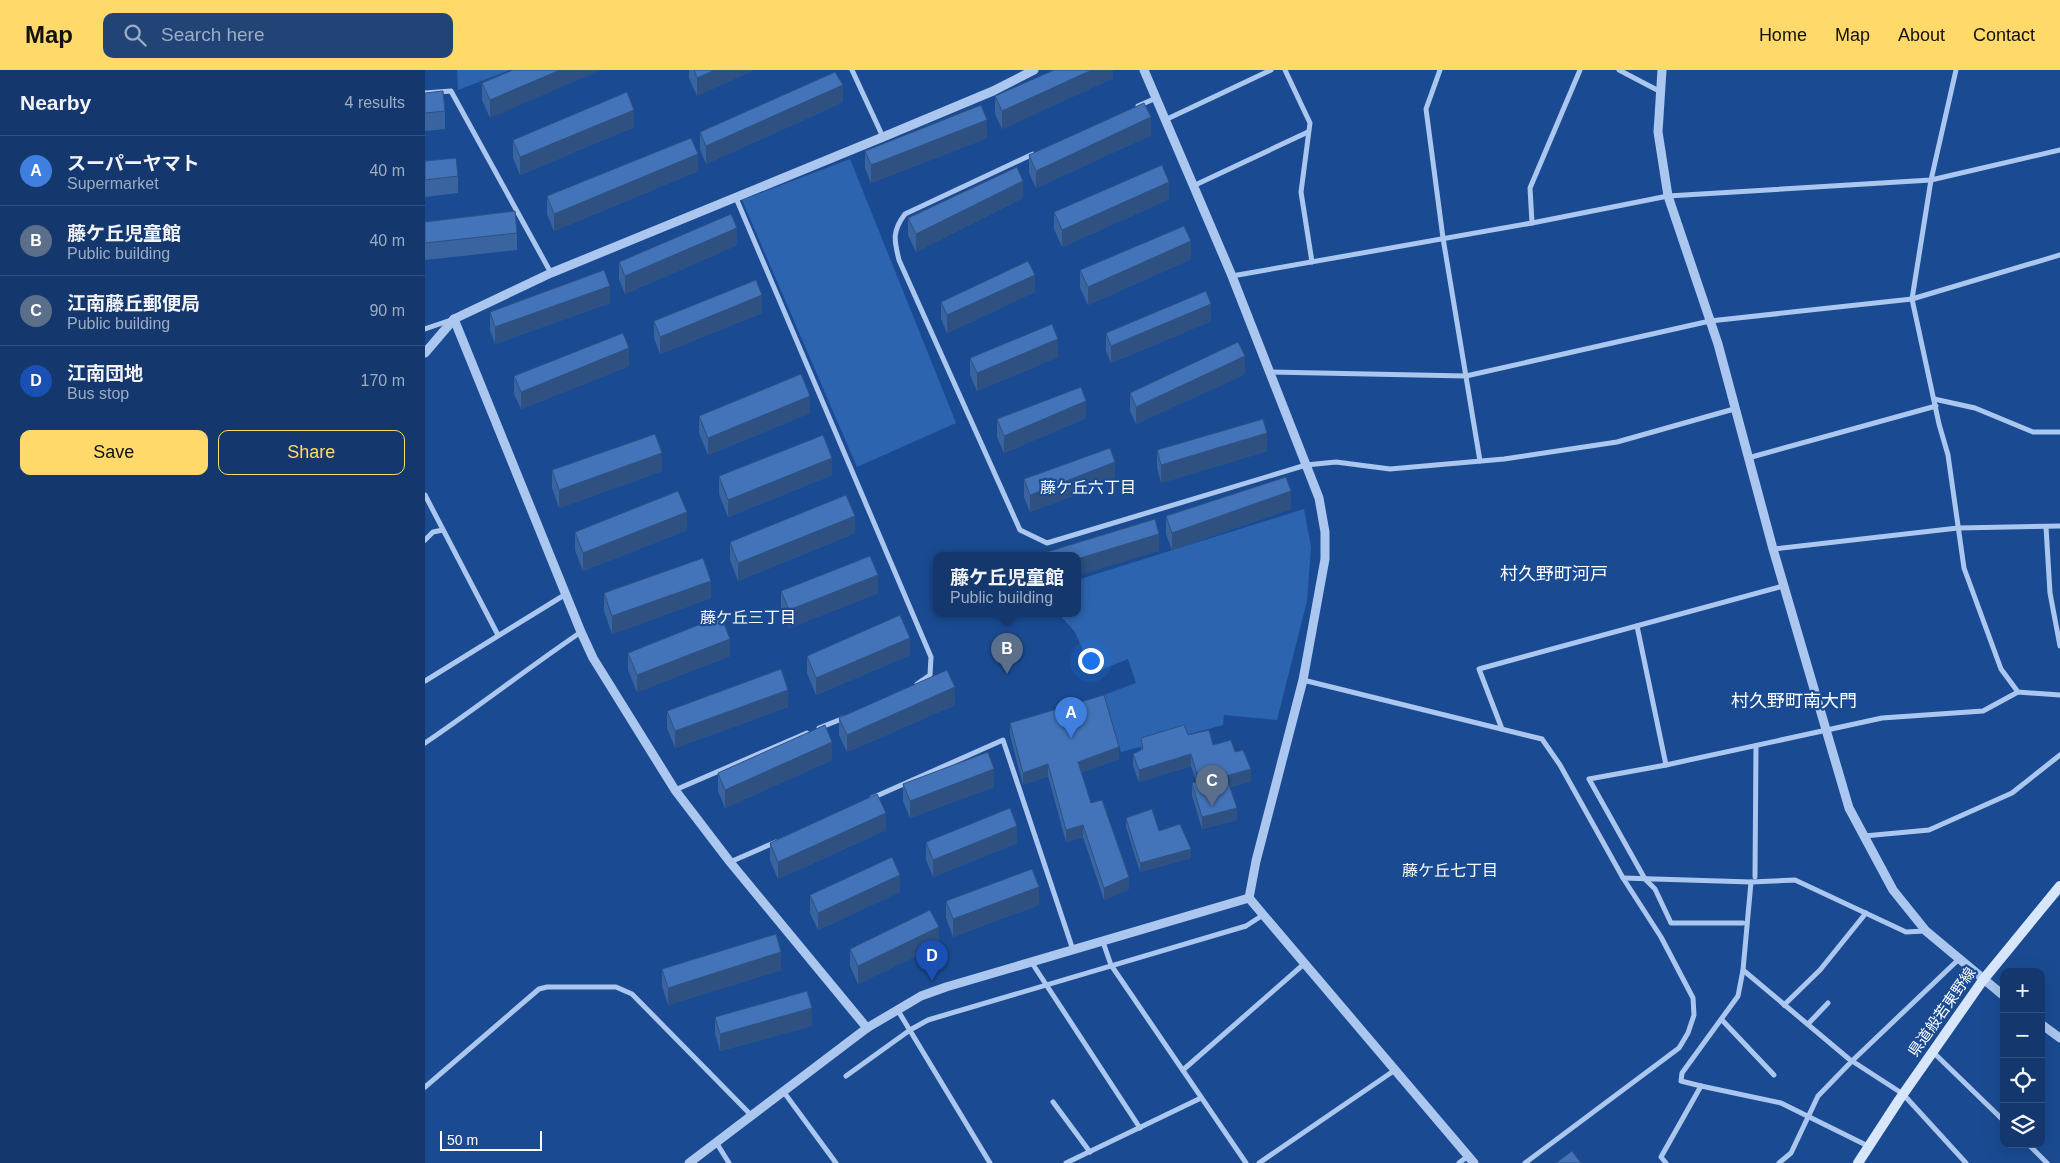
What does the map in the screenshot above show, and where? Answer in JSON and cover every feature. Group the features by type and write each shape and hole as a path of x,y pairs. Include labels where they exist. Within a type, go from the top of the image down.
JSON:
{"main road":[{"name":"県道般若東野線","path":"1858,1163 1903,1094 1983,980 2060,886"}],"street":[{"path":"852,70 883,137"},
{"path":"425,329 454,319 551,273 993,91 1034,70"},
{"path":"1143,70 1232,276 1319,498 1325,532 1325,559 1303,680 1256,861 1249,898"},
{"path":"1165,120 1271,70"},
{"path":"1285,70 1310,123 1301,192 1312,262"},
{"path":"1440,70 1426,109 1443,238 1480,461"},
{"path":"1532,223 1530,188 1580,70"},
{"path":"1619,70 1661,92"},
{"path":"1662,70 1658,132 1668,196 1710,321 1783,586 1849,808 1893,890 1926,931 2000,993"},
{"path":"1956,70 1931,180 1912,299 1948,455 1965,568 2001,669 2018,692"},
{"path":"425,93 451,91 551,273"},
{"path":"1129,110 1156,98"},
{"path":"1193,186 1308,132"},
{"path":"1042,150 905,214 897,224 894,239 899,260 1020,530 1047,543 1306,465 1336,462 1390,469 1480,461 1617,442 1734,409"},
{"path":"1232,276 1532,223 1668,196 1931,180 2060,150"},
{"path":"736,198 931,657 930,675 909,690"},
{"path":"1269,372 1465,376 1710,321 1912,299 2060,255"},
{"path":"425,353 454,319"},
{"path":"454,319 593,658 675,790 730,862 867,1028"},
{"path":"1934,398 1975,408 2033,432 2060,432"},
{"path":"1747,458 1936,406"},
{"path":"425,495 498,635"},
{"path":"1773,549 1958,528 2060,526"},
{"path":"2046,527 2050,593 2060,646"},
{"path":"425,540 433,532 443,530"},
{"path":"1502,729 1479,669 1783,586"},
{"path":"425,681 566,594"},
{"path":"1637,626 1667,765"},
{"path":"425,743 474,710 581,632"},
{"path":"1303,680 1542,739 1560,765 1623,878 1661,937 1693,998 1694,1015 1688,1034 1679,1048 1525,1163"},
{"path":"1743,923 1671,923 1655,890 1645,879 1589,779 1667,765 1883,718 1983,712 2018,692 2060,695"},
{"path":"675,790 846,717"},
{"path":"867,801 1003,740 1073,951"},
{"path":"1755,876 1756,746"},
{"path":"1864,836 1929,830 2012,793 2060,755"},
{"path":"730,862 785,838"},
{"path":"1623,878 1751,882 1795,880 1906,932 1926,931"},
{"path":"1751,882 1743,970 1738,996 1682,1073 1681,1081 1781,1103 1869,1146"},
{"path":"1249,898 1471,1159 1459,1163"},
{"path":"689,1163 867,1028 897,1008 921,996 1249,898"},
{"path":"1784,1005 1819,970 1866,913"},
{"path":"846,1076 909,1028 928,1020 1110,962 1246,926 1263,915"},
{"path":"1103,942 1110,962 1246,1163"},
{"path":"1779,1163 1791,1153 1818,1096 1852,1061 1959,960"},
{"path":"1032,963 1140,1128"},
{"path":"1183,1070 1304,964"},
{"path":"1743,970 1852,1061 1903,1094 1966,1163"},
{"path":"425,1087 539,989 547,987 616,987 632,994 751,1115"},
{"path":"1808,1024 1827,1003"},
{"path":"897,1008 990,1163"},
{"path":"1721,1020 1774,1076"},
{"path":"2045,1027 2060,1038"},
{"path":"1933,1052 2000,1117"},
{"path":"1259,1163 1395,1070"},
{"path":"1666,1163 1661,1158 1701,1086"},
{"path":"783,1091 835,1163"},
{"path":"1066,1163 1201,1098"},
{"path":"1053,1102 1090,1152"},
{"path":"716,1142 729,1162"},
{"path":"2032,1148 2047,1163"}],"shaded area":[{"path":"457,70 510,70 458,90"},
{"path":"850,159 956,423 857,467 742,200"},
{"path":"1304,509 1311,547 1307,601 1277,720 1224,715 1223,725 1121,752 1104,695 1136,683 1128,659 1093,673 1075,632 1062,617 1081,617 1081,579"}],"building":[{"path":"513,70 560,70 490,100 482,83"},
{"path":"694,70 715,70 697,78"},
{"path":"1054,70 1092,70 1002,111 995,96"},
{"path":"835,72 843,85 706,146 700,132"},
{"path":"443,91 445,111 425,113 425,93"},
{"path":"627,92 634,110 520,157 513,140"},
{"path":"1144,103 1151,117 1036,171 1029,155"},
{"path":"981,105 987,120 871,165 865,151"},
{"path":"691,138 698,154 554,214 547,196"},
{"path":"456,158 458,176 425,180 425,161"},
{"path":"1162,165 1169,182 1062,230 1054,212"},
{"path":"1017,167 1023,181 916,234 908,218"},
{"path":"515,211 517,233 425,243 425,222"},
{"path":"731,214 737,228 625,276 619,262"},
{"path":"1184,226 1191,241 1088,287 1080,270"},
{"path":"1028,261 1035,275 947,315 941,302"},
{"path":"604,270 610,286 495,327 490,312"},
{"path":"756,280 762,295 660,337 654,321"},
{"path":"1206,291 1211,304 1111,346 1106,333"},
{"path":"1052,324 1058,339 977,373 970,358"},
{"path":"623,333 629,348 521,392 514,376"},
{"path":"1238,342 1245,356 1136,407 1130,393"},
{"path":"801,374 810,396 708,438 699,416"},
{"path":"1081,387 1086,401 1004,436 997,419"},
{"path":"1263,419 1267,433 1161,465 1157,450"},
{"path":"655,434 662,453 559,490 552,470"},
{"path":"823,435 832,458 728,500 719,476"},
{"path":"1110,448 1115,462 1030,495 1024,479"},
{"path":"1286,477 1291,491 1172,533 1166,516"},
{"path":"678,491 687,512 583,553 575,532"},
{"path":"846,495 855,516 738,563 730,542"},
{"path":"1155,519 1159,534 1081,558 1081,552 1047,552"},
{"path":"870,556 878,575 789,610 781,591"},
{"path":"703,558 711,581 612,616 604,593"},
{"path":"900,615 910,638 816,678 807,656"},
{"path":"721,616 730,639 637,675 628,653"},
{"path":"781,669 788,690 675,731 667,711"},
{"path":"947,670 955,687 847,735 839,718"},
{"path":"1104,695 1119,747 1078,762 1091,803 1102,800 1129,877 1104,888 1083,825 1066,830 1048,764 1023,773 1010,723"},
{"path":"825,725 832,742 725,790 718,773"},
{"path":"1184,725 1188,735 1209,730 1213,745 1231,740 1235,752 1243,750 1251,769 1226,776 1237,808 1202,817 1192,783 1199,781 1191,754 1139,770 1133,754 1143,749 1141,738"},
{"path":"988,752 994,769 910,801 903,784"},
{"path":"877,794 886,813 778,862 770,843"},
{"path":"1010,808 1017,826 933,860 926,842"},
{"path":"1152,809 1159,831 1180,824 1191,849 1140,863 1126,818"},
{"path":"892,857 900,875 818,913 810,895"},
{"path":"1032,869 1039,887 953,919 946,901"},
{"path":"930,910 939,927 858,966 850,949"},
{"path":"776,934 781,952 668,988 662,969"},
{"path":"807,991 812,1008 720,1034 715,1017"},
{"path":"1572,1151 1581,1163 1556,1163"}],"place":[{"name":"藤ケ丘児童館","path":"1007,674"},
{"name":"スーパーヤマト","path":"1071,738"},
{"name":"江南藤丘郵便局","path":"1212,806"},
{"name":"江南団地","path":"932,981"}],"district":[{"name":"藤ケ丘六丁目","path":"1088,487"},
{"name":"村久野町河戸","path":"1554,574"},
{"name":"藤ケ丘三丁目","path":"748,617"},
{"name":"村久野町南大門","path":"1794,701"},
{"name":"藤ケ丘七丁目","path":"1450,870"}]}
